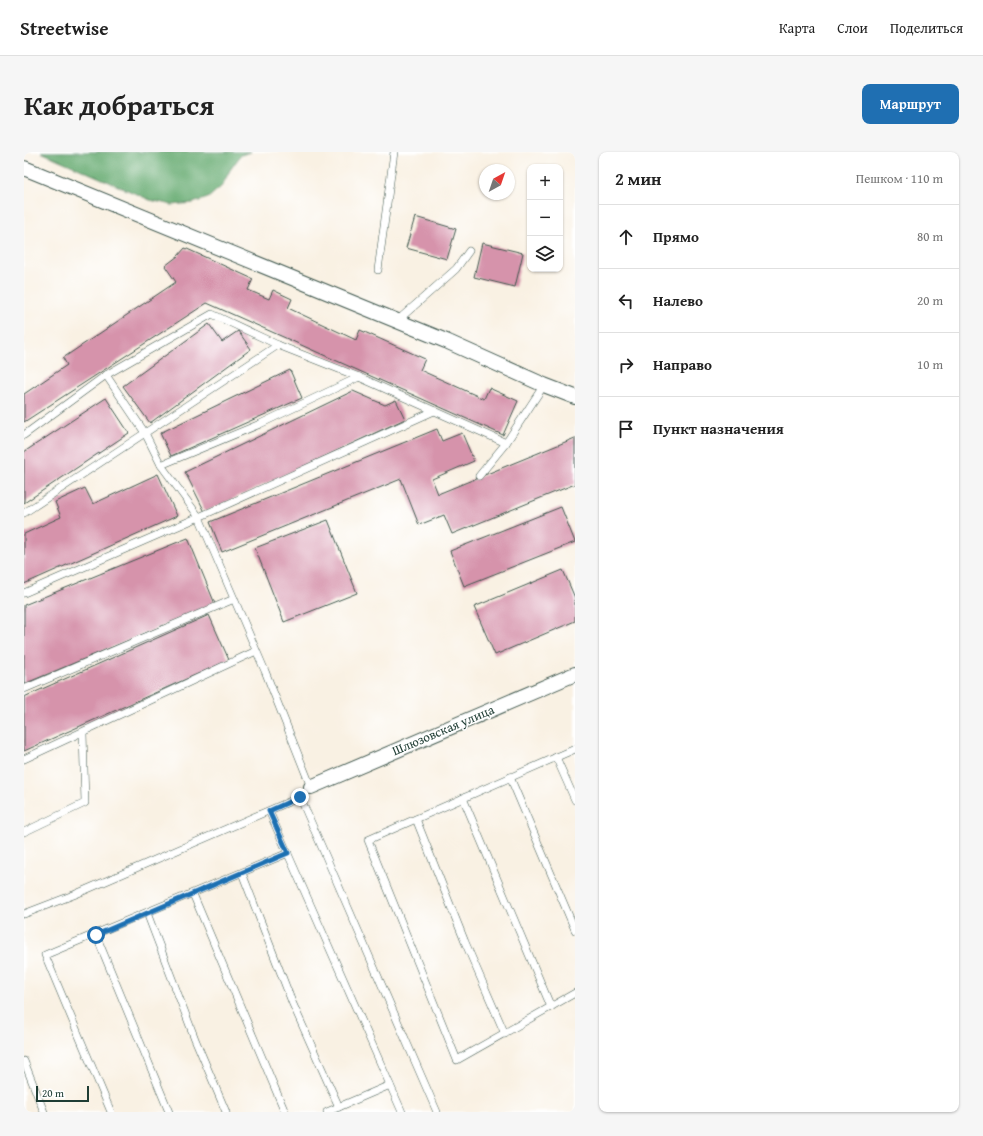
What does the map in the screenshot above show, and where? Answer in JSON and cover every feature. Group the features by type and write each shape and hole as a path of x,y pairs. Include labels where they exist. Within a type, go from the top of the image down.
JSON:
{"street":[{"path":"24,168 398,321 575,396"},
{"name":"Шлюзовская улица","path":"311,787 575,674"}],"lane":[{"path":"378,270 394,152"},
{"path":"398,321 456,269 469,251"},
{"path":"24,435 106,375 212,314 278,345 359,377 506,443"},
{"path":"24,513 278,345"},
{"path":"24,914 83,891 269,811 300,797 311,787 256,651 199,517 161,465 145,433 106,375"},
{"path":"161,465 260,424 359,377"},
{"path":"479,476 506,443 544,384"},
{"path":"24,593 199,517 434,410"},
{"path":"24,689 234,599"},
{"path":"24,760 256,651"},
{"path":"24,832 85,803 83,733"},
{"path":"575,749 368,840 457,1060 575,993"},
{"path":"556,757 575,800"},
{"path":"510,777 575,930"},
{"path":"300,797 437,1112"},
{"path":"462,798 551,1007"},
{"path":"269,811 402,1112"},
{"path":"416,819 464,942 504,1034"},
{"path":"111,1112 45,955 96,935 288,853"},
{"path":"242,873 292,1002 339,1107"},
{"path":"193,894 285,1112"},
{"path":"147,913 195,1039 226,1112"},
{"path":"96,935 169,1112"},
{"path":"24,1061 44,1112"},
{"path":"327,1112 390,1085"}],"green space":[{"path":"41,152 251,152 241,155 230,170 222,186 208,198 193,203 172,205 150,200"}],"building":[{"path":"415,217 456,229 447,259 406,248"},
{"path":"482,243 523,253 515,287 474,277"},
{"path":"185,248 253,279 248,290 269,299 273,290 292,299 288,308 356,340 360,330 425,359 420,370 484,399 489,388 518,401 503,435 207,303 24,422 24,394 67,365 63,358 176,282 165,266 178,256"},
{"path":"209,324 222,342 238,331 251,349 150,423 123,386"},
{"path":"290,370 302,398 171,456 160,433"},
{"path":"353,391 385,405 396,400 405,419 205,512 185,472"},
{"path":"106,398 129,433 24,503 24,452"},
{"path":"437,429 442,441 462,433 474,461 432,479 438,494 575,438 575,484 452,534 444,515 419,525 401,479 222,552 210,522"},
{"path":"158,474 177,516 24,584 24,534 61,517 55,502 85,488 93,504"},
{"path":"561,507 575,542 464,586 450,551"},
{"path":"328,520 357,593 284,622 255,548"},
{"path":"188,538 215,604 24,684 24,605"},
{"path":"563,570 575,598 575,621 495,655 474,607"},
{"path":"209,615 229,660 24,751 24,697"}],"route":[{"path":"96,935 288,853 269,811 300,797"}]}
